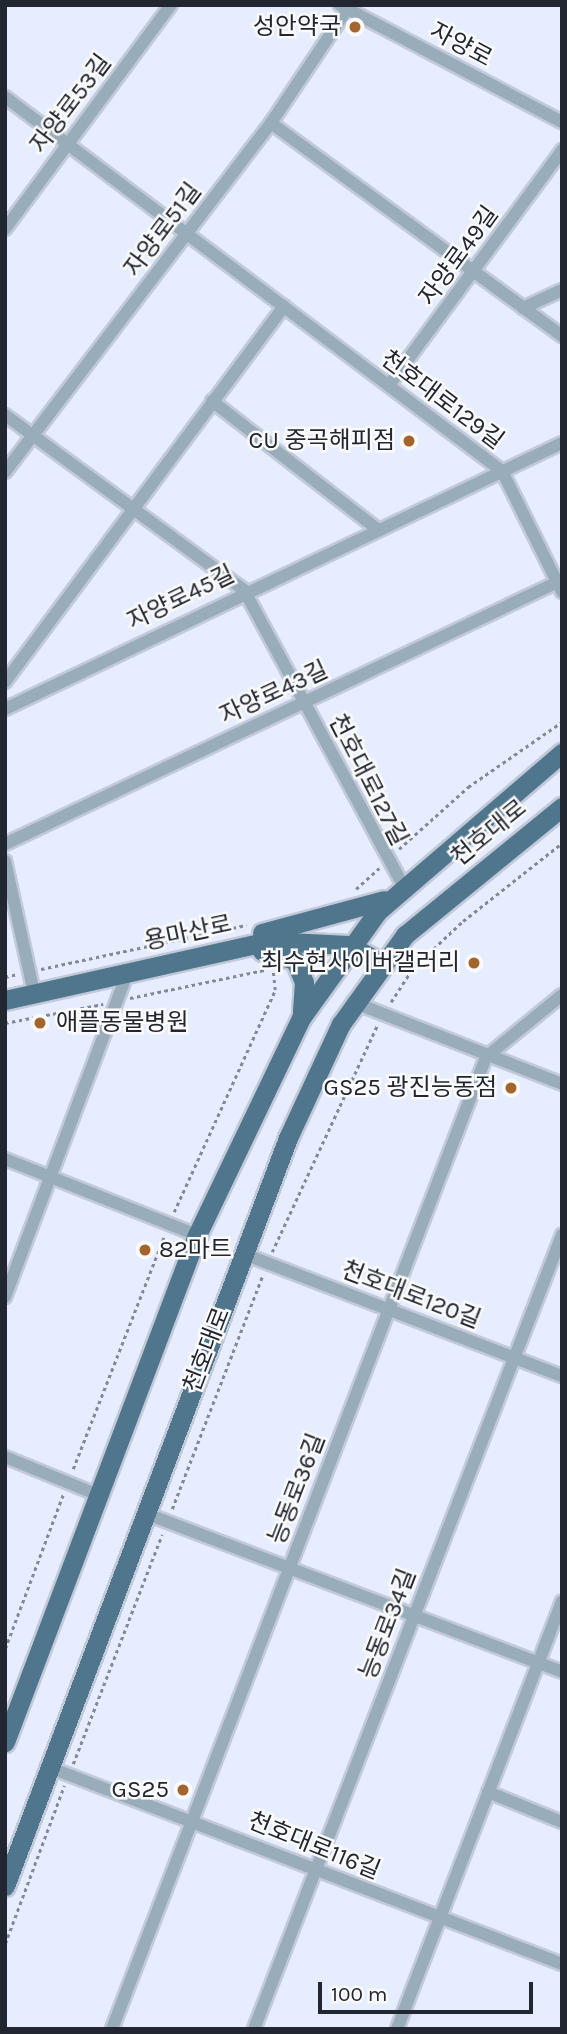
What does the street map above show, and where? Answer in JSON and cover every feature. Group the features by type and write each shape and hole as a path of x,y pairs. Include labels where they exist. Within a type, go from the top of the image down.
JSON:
{"main road":[{"name":"천호대로","path":"5,1742 197,1235 301,1018 348,946 399,891 562,753"},
{"name":"천호대로","path":"5,1886 60,1772 147,1514 288,1138 353,1002 380,962 422,919 562,807"},
{"path":"233,947 268,930 399,891"},
{"name":"용마산로","path":"5,1000 233,947 289,940 348,946 380,962"},
{"path":"233,947 279,951 295,960 305,991 301,1018"}],"street":[{"name":"자양로53길","path":"5,229 171,5"},
{"name":"자양로","path":"346,7 562,122"},
{"name":"자양로51길","path":"5,472 271,123 346,7"},
{"name":"천호대로129길","path":"5,97 502,471 560,585"},
{"path":"271,123 562,336"},
{"name":"자양로49길","path":"389,385 562,150"},
{"path":"523,308 562,290"},
{"path":"5,682 284,306"},
{"path":"212,401 377,529"},
{"name":"천호대로127길","path":"5,415 244,590 305,701 399,891"},
{"name":"자양로45길","path":"5,709 244,590 562,443"},
{"name":"자양로43길","path":"5,845 305,701 560,585"},
{"path":"5,861 34,993"},
{"path":"6,1293 55,1175 128,971"},
{"name":"능동로36길","path":"112,2029 486,1057 562,995"},
{"path":"353,1002 486,1057 562,1084"},
{"path":"5,1159 55,1175 197,1235"},
{"name":"능동로34길","path":"254,2029 562,1235"},
{"name":"천호대로120길","path":"244,1254 562,1376"},
{"path":"5,1457 98,1496"},
{"path":"147,1514 290,1566 562,1672"},
{"path":"402,2027 440,1917 562,1602"},
{"name":"천호대로116길","path":"60,1772 192,1819 316,1870 562,1964"},
{"path":"488,1792 562,1822"}],"path":[{"path":"346,895 468,787 562,722"},
{"name":"천호대로","path":"5,1944 60,1772 167,1521 268,1263 327,1123 383,1014 414,968 463,920 562,844"},
{"path":"5,977 254,923"},
{"path":"5,1023 272,971 275,990 169,1223 5,1649"}],"place":[{"name":"성안약국","path":"355,27"},
{"name":"CU 중곡해피점","path":"409,441"},
{"name":"최수현사이버갤러리","path":"474,963"},
{"name":"애플동물병원","path":"40,1023"},
{"name":"GS25 광진능동점","path":"511,1088"},
{"name":"82마트","path":"145,1250"},
{"name":"GS25","path":"183,1790"}]}
